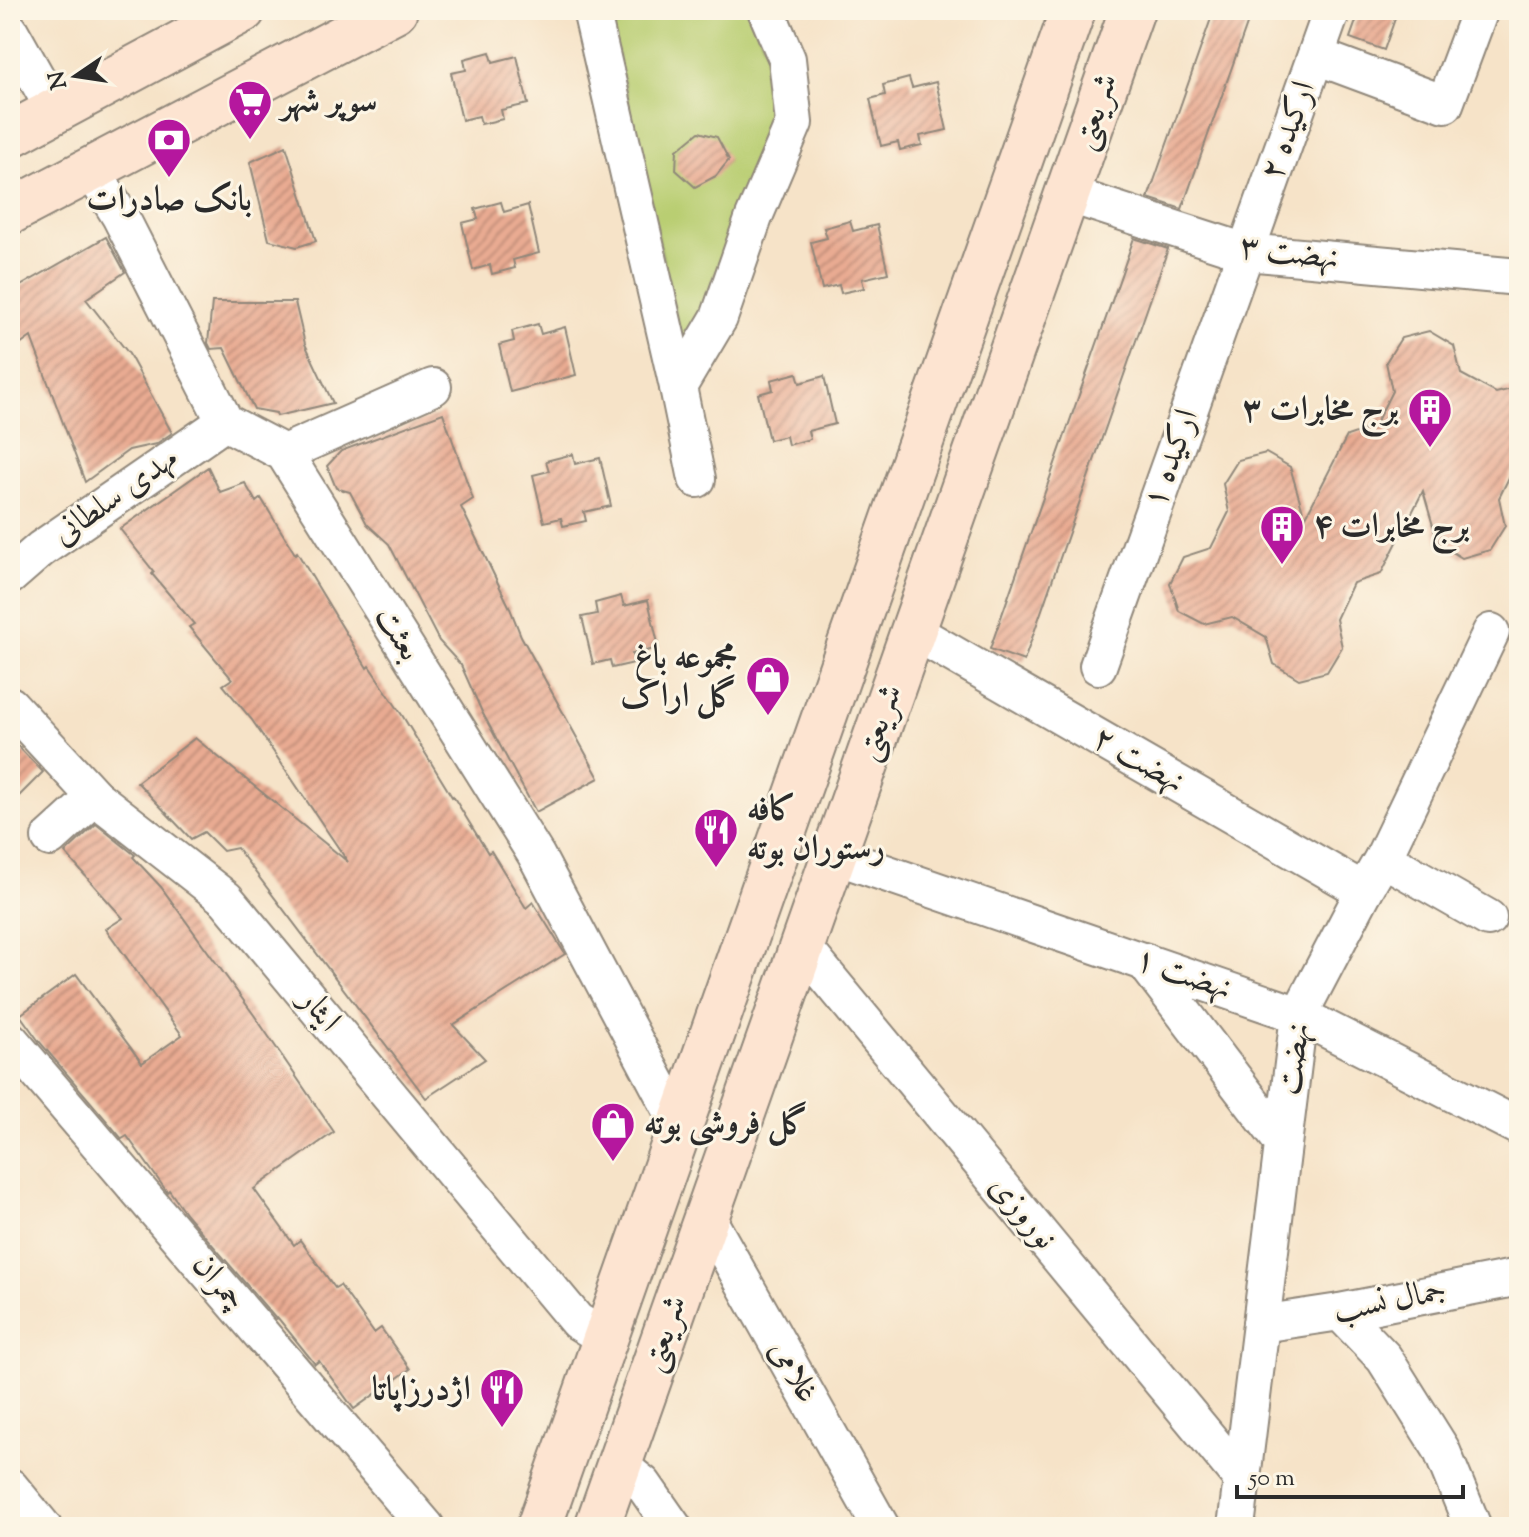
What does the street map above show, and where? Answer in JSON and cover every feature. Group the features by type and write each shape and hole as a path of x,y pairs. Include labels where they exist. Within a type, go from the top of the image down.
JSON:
{"main road":[{"path":"10,135 243,10"},
{"path":"10,212 395,10"},
{"name":"شریعتی","path":"539,1527 1073,10"},
{"name":"شریعتی","path":"597,1527 1132,10"}],"street":[{"path":"591,10 697,479"},
{"path":"678,387 719,318 754,217 794,123 787,59 766,10"},
{"name":"ارکیده ۲","path":"1246,252 1332,10"},
{"path":"1316,56 1445,104 1480,10"},
{"path":"10,31 55,111"},
{"path":"91,169 120,216 225,422 284,453 433,387"},
{"name":"نهضت ۳","path":"1067,194 1246,252 1519,277"},
{"name":"ارکیده ۱","path":"1098,666 1246,252"},
{"name":"مهدی سلطانی","path":"10,576 41,549 225,422"},
{"name":"بعثت","path":"284,453 536,855 680,1126"},
{"name":"نهضت ۲","path":"913,631 1364,891"},
{"name":"نهضت","path":"1236,1527 1299,1015 1383,858 1491,632"},
{"name":"ایثار","path":"10,705 95,797 226,899 577,1321 605,1338"},
{"path":"50,838 95,797"},
{"name":"نهضت ۱","path":"833,855 1299,1015 1519,1127"},
{"path":"1383,858 1488,918"},
{"name":"نوروزی","path":"802,946 1242,1479"},
{"path":"1144,961 1283,1143"},
{"name":"چمران","path":"10,1040 426,1527"},
{"name":"غلامی","path":"706,1216 881,1527"},
{"name":"جمال نسب","path":"1261,1324 1519,1277"},
{"path":"1340,1312 1384,1358 1433,1436 1473,1527"},
{"path":"619,1465 643,1484 673,1527"},
{"path":"10,1487 43,1527"}],"green space":[{"path":"638,10 749,10 771,60 774,122 684,356 612,31"}],"building":[{"path":"1214,10 1252,10 1182,209 1148,198"},
{"path":"1360,10 1398,10 1384,50 1350,38"},
{"path":"490,52 493,62 517,56 528,104 501,110 503,119 481,124 479,116 462,120 451,73 466,70 464,59"},
{"path":"909,78 912,88 936,82 947,130 920,136 922,145 900,150 898,142 881,146 870,99 885,95 883,85"},
{"path":"699,132 717,137 729,160 716,176 695,187 676,170 677,150"},
{"path":"286,146 316,241 297,247 269,240 250,162"},
{"path":"501,202 504,212 528,205 539,253 513,260 515,268 492,274 490,265 473,270 462,223 478,219 475,209"},
{"path":"850,221 853,231 877,225 888,273 862,279 864,288 841,293 839,285 822,289 811,242 827,238 824,228"},
{"path":"106,237 125,272 86,299 129,354 172,433 156,444 129,450 85,482 31,337 10,352 10,292"},
{"path":"1134,238 1168,249 1024,661 990,649"},
{"path":"212,302 295,302 305,344 333,403 277,416 276,413 254,409 224,348 211,349 208,343"},
{"path":"538,324 541,334 565,327 576,375 510,392 499,345 514,341 512,331"},
{"path":"1429,331 1454,346 1461,374 1496,393 1519,387 1519,457 1499,498 1505,526 1490,550 1462,558 1438,543 1423,491 1381,574 1353,583 1336,619 1342,647 1327,672 1299,679 1274,664 1266,637 1232,617 1204,624 1179,611 1170,583 1183,557 1211,548 1229,512 1223,484 1238,460 1266,453 1290,467 1305,518 1347,436 1374,427 1392,391 1386,362 1401,338"},
{"path":"797,373 800,383 824,376 835,424 808,431 810,439 788,445 786,436 769,440 758,394 773,390 771,380"},
{"path":"443,413 473,499 461,507 521,636 599,778 536,812 482,712 461,665 439,641 389,544 367,524 350,492 336,488 327,466 341,451"},
{"path":"573,454 575,464 600,458 611,506 584,512 586,521 563,526 561,518 544,522 533,475 549,471 546,461"},
{"path":"208,467 220,492 245,483 256,502 261,498 488,853 491,851 526,908 533,902 565,954 453,1025 485,1059 426,1098 237,848 223,851 204,832 191,839 137,782 195,738 348,862 252,720 223,685 232,679 189,627 194,624 152,574 154,572 120,529"},
{"path":"621,596 624,606 648,600 659,648 632,654 634,663 612,668 610,660 593,664 582,617 597,614 595,603"},
{"path":"10,738 43,772 10,805"},
{"path":"96,824 135,855 133,857 161,887 334,1132 254,1189 294,1245 300,1240 335,1288 340,1285 374,1333 381,1328 410,1369 354,1409 319,1361 315,1364 276,1319 169,1190 167,1192 127,1136 122,1139 20,1015 76,974 142,1063 182,1035 106,929 123,918 65,853"}],"place":[{"name":"سوپر شهر","path":"250,141"},
{"name":"بانک صادرات","path":"169,179"},
{"name":"برج مخابرات ۳","path":"1430,449"},
{"name":"برج مخابرات ۴","path":"1282,566"},
{"name":"مجموعه باغ گل اراک","path":"768,717"},
{"name":"کافه رستوران بوته","path":"716,869"},
{"name":"گل فروشی بوته","path":"613,1163"},
{"name":"اژدرزاپاتا","path":"502,1429"}]}
